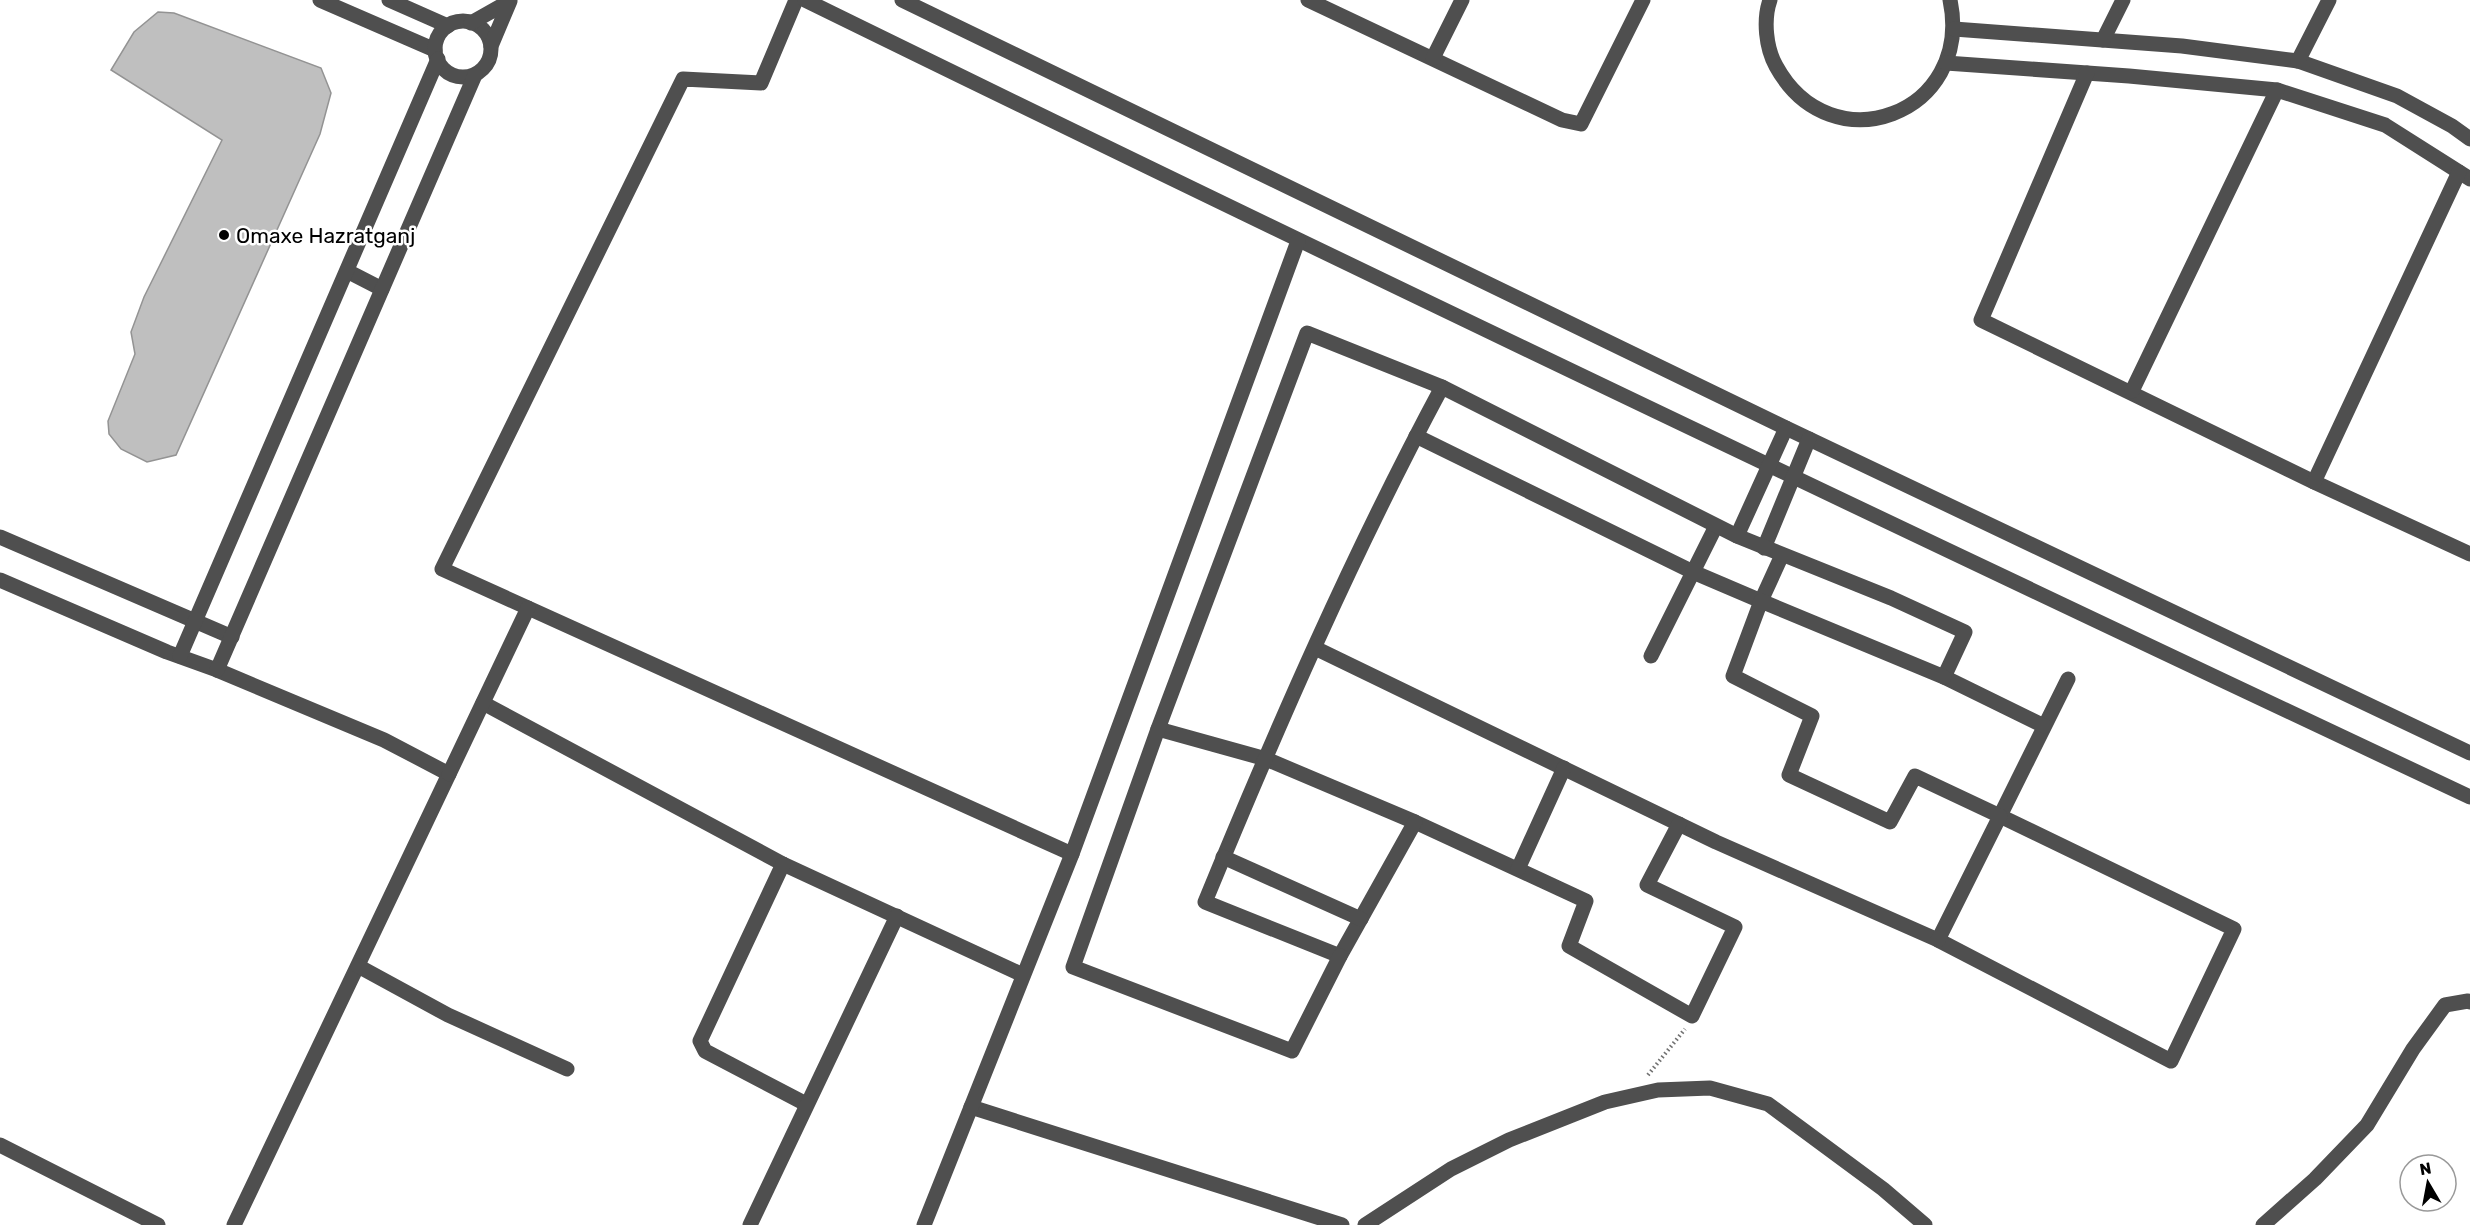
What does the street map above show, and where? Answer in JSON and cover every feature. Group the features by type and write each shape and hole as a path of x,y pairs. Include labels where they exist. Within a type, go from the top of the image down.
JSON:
{"street":[{"path":"320,0 436,55 449,73 466,77 475,75"},
{"path":"389,0 448,26"},
{"path":"796,0 761,83 683,79 442,569 1072,854"},
{"path":"805,0 1793,479 2470,797"},
{"path":"902,0 1809,440 2470,753"},
{"path":"1308,0 1562,120 1581,124 1643,0"},
{"path":"1433,58 1462,0"},
{"path":"1770,0 1766,32 1772,58 1785,82 1803,101 1826,114 1852,120 1880,118 1905,109 1926,93 1943,72 1952,49 1955,20 1950,0"},
{"path":"2103,40 2122,0"},
{"path":"2298,61 2329,0"},
{"path":"471,23 511,1"},
{"path":"217,670 475,75 488,63 491,46 511,1"},
{"path":"180,656 347,271 436,55 441,33 448,26 457,22 471,23 483,29 491,46"},
{"path":"1954,29 2182,46 2298,61 2397,96 2469,135"},
{"path":"1946,63 2277,90 2385,125 2465,176 2314,482"},
{"path":"2087,73 1981,320 2132,391 2314,482 2470,554"},
{"path":"2132,391 2277,90"},
{"path":"924,1225 1072,854 1298,241"},
{"path":"347,271 382,289"},
{"path":"1415,822 1340,956 1292,1051 1073,967 1158,729 1307,333 1442,387 1737,536 1891,598 1965,632 1944,677"},
{"path":"1340,956 1205,902 1315,648 1392,480 1442,387"},
{"path":"1737,536 1786,428"},
{"path":"1416,436 1693,572 1944,677 2044,726"},
{"path":"1764,548 1809,440"},
{"path":"1651,656 1716,526"},
{"path":"0,537 232,637"},
{"path":"1315,648 1680,824 1938,940 2171,1061 2234,929 1915,776 1890,822 1789,775 1812,716 1733,676 1761,601 1782,555"},
{"path":"0,580 384,740 449,774"},
{"path":"234,1225 528,608"},
{"path":"1938,940 2068,679"},
{"path":"483,703 783,864 1023,975"},
{"path":"1158,729 1266,759 1415,822 1586,901 1569,946 1692,1016 1735,927 1647,885 1680,824"},
{"path":"1518,869 1564,768"},
{"path":"1223,857 1361,919"},
{"path":"783,864 700,1041 705,1051 806,1104"},
{"path":"750,1225 897,916"},
{"path":"358,966 448,1015 567,1069"},
{"path":"2263,1225 2314,1179 2367,1125 2414,1049 2445,1005 2470,1002"},
{"path":"1365,1225 1451,1169 1509,1140 1605,1102 1658,1090 1710,1088 1768,1104 1883,1189 1925,1225"},
{"path":"971,1107 1342,1225"},
{"path":"0,1145 158,1225"}],"path":[{"path":"1629,1097 1680,1037 1692,1016"}],"building":[{"name":"Omaxe Hazratganj","path":"158,12 174,13 321,68 331,93 320,134 176,455 147,462 121,449 109,434 108,421 135,354 131,332 144,297 222,140 111,70 134,32"}],"place":[{"name":"Omaxe Hazratganj","path":"224,235"}]}
